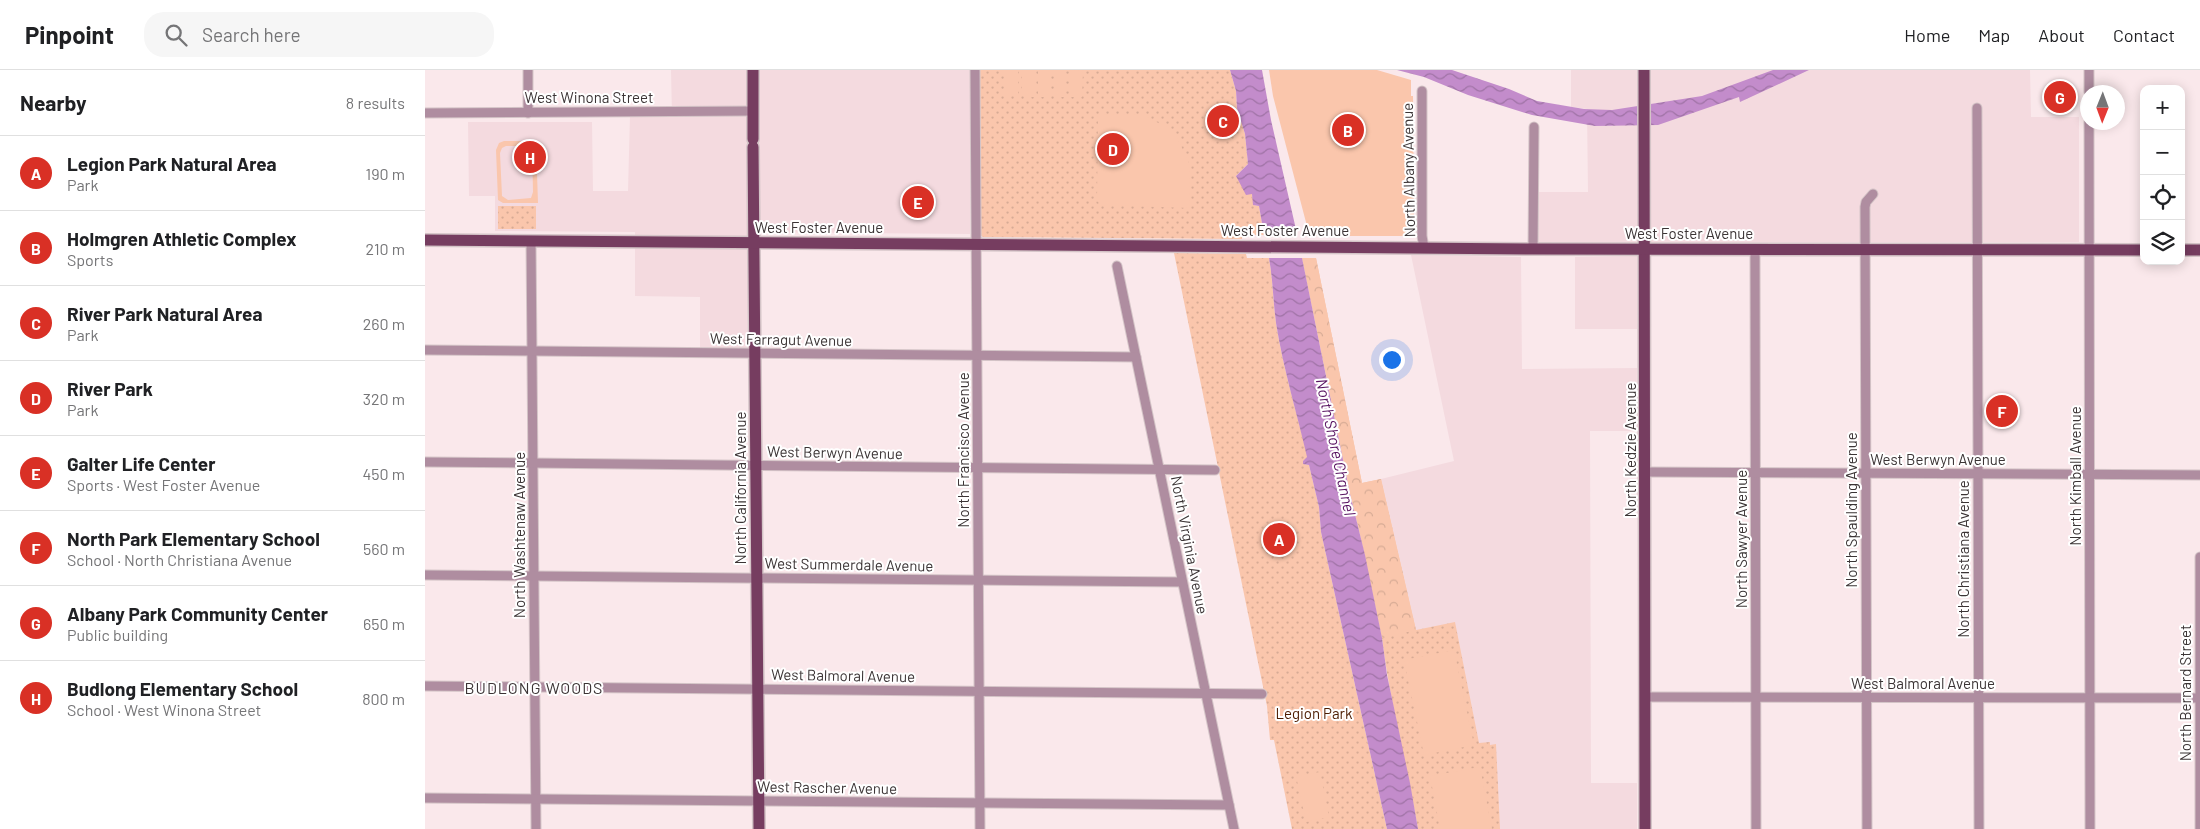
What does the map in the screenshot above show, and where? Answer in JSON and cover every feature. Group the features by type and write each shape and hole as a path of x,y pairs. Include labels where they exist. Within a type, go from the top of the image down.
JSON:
{"main road":[{"name":"North California Avenue","path":"753,70 759,829"},
{"name":"North Kedzie Avenue","path":"1644,70 1646,249 1645,829"},
{"name":"West Foster Avenue","path":"425,240 1533,249 2140,250"},
{"path":"2185,250 2200,250"}],"street":[{"path":"528,70 529,113"},
{"name":"North Francisco Avenue","path":"975,70 980,829"},
{"path":"2089,70 2089,85"},
{"name":"North Albany Avenue","path":"1422,91 1422,236 1424,248"},
{"name":"North Christiana Avenue","path":"1977,108 1979,829"},
{"name":"West Winona Street","path":"425,113 753,111"},
{"path":"1533,127 1533,249"},
{"name":"North Kimball Avenue","path":"2089,130 2090,829"},
{"name":"North Spaulding Avenue","path":"1867,829 1865,207 1866,202 1873,194"},
{"name":"North Washtenaw Avenue","path":"531,241 536,829"},
{"name":"North Sawyer Avenue","path":"1755,249 1756,829"},
{"name":"North Virginia Avenue","path":"1117,266 1234,829"},
{"name":"West Farragut Avenue","path":"425,350 1136,357"},
{"name":"West Berwyn Avenue","path":"425,462 1215,470"},
{"name":"West Berwyn Avenue","path":"1646,472 2200,475"},
{"name":"North Bernard Street","path":"2200,557 2200,829"},
{"name":"West Summerdale Avenue","path":"425,575 1182,582"},
{"name":"West Balmoral Avenue","path":"425,686 1262,694"},
{"name":"West Balmoral Avenue","path":"1646,697 2200,698"},
{"name":"West Rascher Avenue","path":"425,798 1229,805"}],"shaded area":[{"path":"671,70 970,70 970,234 748,232 747,350 700,350 700,297 635,296 635,232 495,231 495,196 469,196 468,122 592,122 593,191 628,191 630,116 672,116"},
{"path":"1571,70 2030,70 2031,117 2079,117 2079,242 1533,242 1533,192 1588,192 1587,109 1571,107"},
{"path":"1411,255 1521,257 1522,369 1637,368 1636,431 1590,431 1591,783 1637,783 1637,829 1436,829 1416,630 1381,479 1454,461"},
{"path":"1637,256 1637,329 1575,329 1575,257"}],"green space":[{"path":"980,70 1230,70 1236,91 1237,108 1245,134 1248,164 1236,176 1252,194 1254,205 1259,206 1264,235 1242,235 1242,239 983,237 980,235"},
{"path":"1006,70 1018,70 1018,96 1006,96"},
{"path":"1022,70 1034,70 1034,97 1022,96"},
{"path":"1038,70 1050,70 1050,97 1038,97"},
{"path":"1054,70 1066,70 1066,97 1054,97"},
{"path":"1070,70 1083,71 1082,97 1070,97"},
{"path":"1269,70 1377,70 1411,80 1411,96 1413,96 1414,221 1410,221 1410,232 1406,236 1307,236 1308,230 1273,96"},
{"path":"1098,114 1143,115 1174,131 1189,163 1190,208 1101,205 1097,201"},
{"path":"504,141 531,141 536,143 538,203 503,203 498,200 496,150 499,143","holes":["506,146 528,146 532,148 533,192 531,198 508,200 502,196 500,153 502,148"]},
{"path":"498,206 536,206 536,229 498,229"},
{"name":"Legion Park","path":"1174,253 1246,254 1247,258 1269,258 1279,340 1308,458 1303,461 1304,464 1309,465 1319,507 1321,532 1387,829 1292,829 1274,740 1270,740 1267,706"},
{"path":"1302,258 1316,258 1362,483 1381,479 1416,630 1455,622 1479,743 1490,742 1490,745 1496,744 1500,829 1418,829 1389,686 1382,638"},
{"name":"Legion Park","path":"1302,258 1316,258 1362,483 1381,479 1416,630 1382,638 1350,494"},
{"path":"1454,650 1474,745 1424,755 1404,660"},
{"path":"1480,767 1492,829 1440,829 1430,776"},
{"path":"1320,772 1329,817 1306,822 1296,776"}],"water":[{"name":"North Shore Channel","path":"1230,70 1262,70 1271,120 1297,236 1291,236 1295,258 1302,258 1350,494 1382,638 1387,675 1418,829 1387,829 1321,532 1319,507 1309,465 1303,464 1307,457 1286,374 1276,323 1269,258 1274,258 1270,235 1264,235 1259,206 1253,205 1252,194 1246,195 1236,176 1248,164 1245,134 1237,108 1236,91"},
{"path":"1397,70 1452,70 1509,89 1537,101 1584,109 1612,110 1702,96 1773,70 1809,70 1740,102 1739,97 1658,125 1595,126 1532,115 1468,95 1424,77"}],"pier":[{"path":"1262,235 1300,236 1293,238 1297,256 1304,258 1266,258 1272,255 1268,238"}],"place":[{"name":"Albany Park Community Center","path":"2060,97"},
{"name":"River Park Natural Area","path":"1223,121"},
{"name":"Holmgren Athletic Complex","path":"1348,130"},
{"name":"River Park","path":"1113,149"},
{"name":"Budlong Elementary School","path":"530,157"},
{"name":"Galter Life Center","path":"918,202"},
{"name":"North Park Elementary School","path":"2002,411"},
{"name":"Legion Park Natural Area","path":"1279,539"}],"district":[{"name":"BUDLONG WOODS","path":"534,688"}]}
